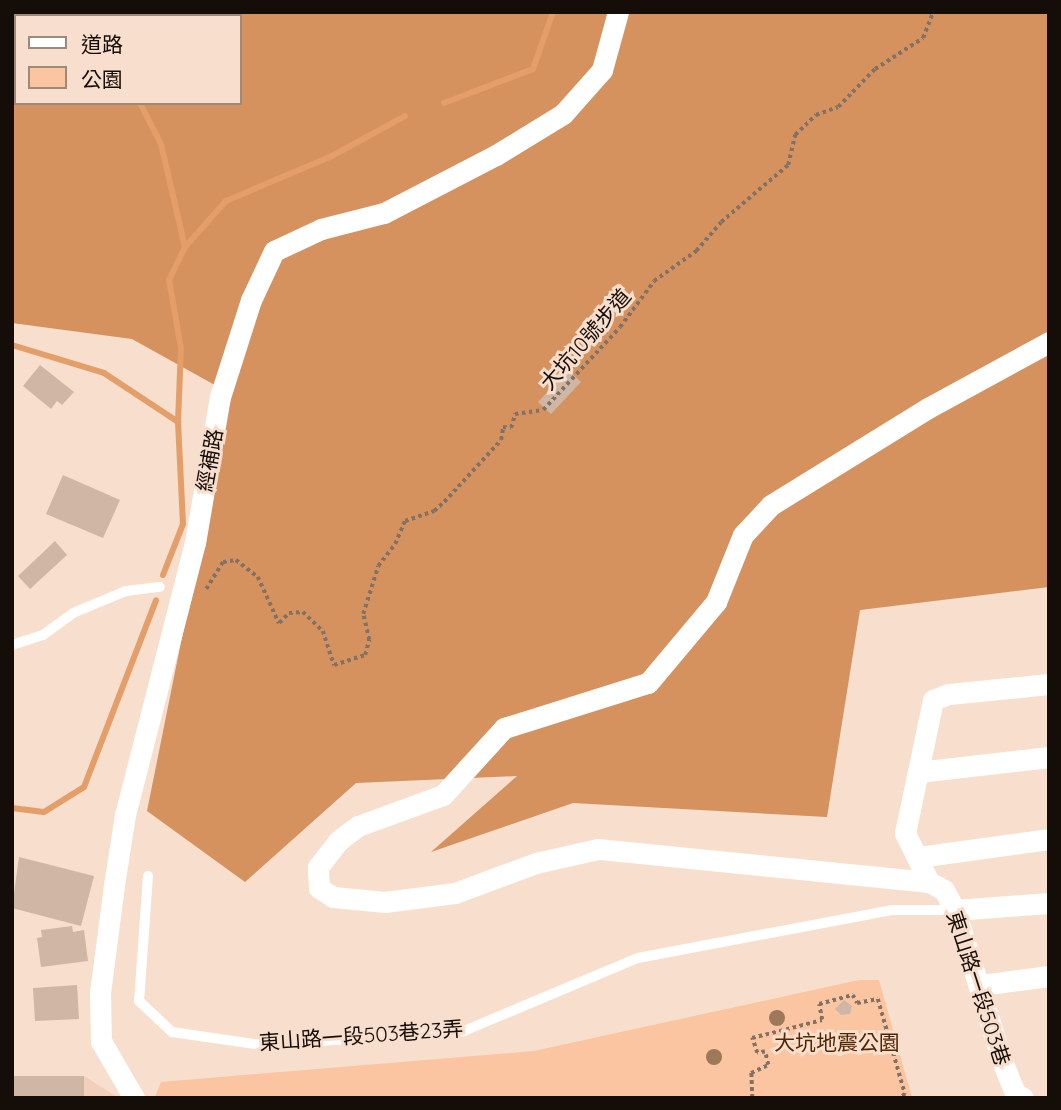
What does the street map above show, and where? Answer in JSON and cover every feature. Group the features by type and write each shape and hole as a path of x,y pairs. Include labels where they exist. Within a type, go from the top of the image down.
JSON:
{"street":[{"name":"經補路","path":"134,1098 101,1041 100,993 125,815 195,542 220,397 251,300 274,251 321,229 384,213 496,155 563,114 601,70 618,12"},
{"path":"1049,342 928,408 771,505 743,535 716,601 648,683 504,728 443,795 358,826 338,841 318,867 319,888 333,897 385,902 455,893 536,863 598,849 929,882 905,833 933,700 949,694 1049,684"},
{"path":"918,772 1049,757"},
{"path":"918,857 1049,839"},
{"name":"東山路一段503巷","path":"929,882 944,890 955,911 981,985 1002,1061 1015,1093 1023,1098"},
{"path":"955,911 1049,903"},
{"path":"981,985 1049,976"}],"lane":[{"path":"12,645 43,635 73,613 126,591 160,587"},
{"name":"東山路一段503巷23弄","path":"148,876 139,1001 172,1032 261,1045 464,1031 638,958 891,910 955,911"}],"path":[{"name":"大坑10號步道","path":"180,597 200,596 223,562 236,559 258,577 279,623 289,613 303,612 323,631 334,665 365,655 369,640 363,614 378,566 396,544 405,521 434,511 444,502 501,440 503,427 511,428 515,414 543,410 620,327 654,281 696,251 721,222 788,165 795,135 816,115 838,107 875,69 923,37 933,12"},
{"path":"752,1098 748,1087 754,1085 751,1073 768,1065 765,1052 757,1053 752,1038 822,1020 819,1004 853,995 857,1003 878,999 905,1094 901,1098"}],"shaded area":[{"path":"12,12 1049,12 1049,587 860,610 827,817 573,803 431,852 517,776 356,783 245,882 147,811 231,394 132,339 12,323"},
{"path":"12,1076 84,1076 119,1098 12,1098"}],"green space":[{"name":"大坑地震公園","path":"859,980 879,980 912,1098 155,1097 161,1082 534,1051"}],"building":[{"path":"40,365 74,392 62,405 57,401 51,409 23,386"},
{"path":"568,370 581,382 551,414 538,402"},
{"path":"63,475 120,500 103,538 46,514"},
{"path":"55,541 67,555 30,589 18,576"},
{"path":"19,857 94,876 81,926 12,908"},
{"path":"72,926 73,932 84,930 88,961 41,967 37,938 42,937 41,930"},
{"path":"77,985 79,1019 35,1021 33,988"},
{"path":"844,1000 852,1006 850,1014 841,1015 835,1009"},
{"path":"12,1076 84,1076 84,1098 12,1098"}],"waterway":[{"path":"444,103 533,69 553,12"},
{"path":"141,105 161,144 185,247"},
{"path":"163,575 183,524 178,422 181,348 169,280 185,247 226,201 332,156 405,116"},
{"path":"12,345 104,373 178,422"},
{"path":"12,808 44,812 84,787 156,600"}]}
